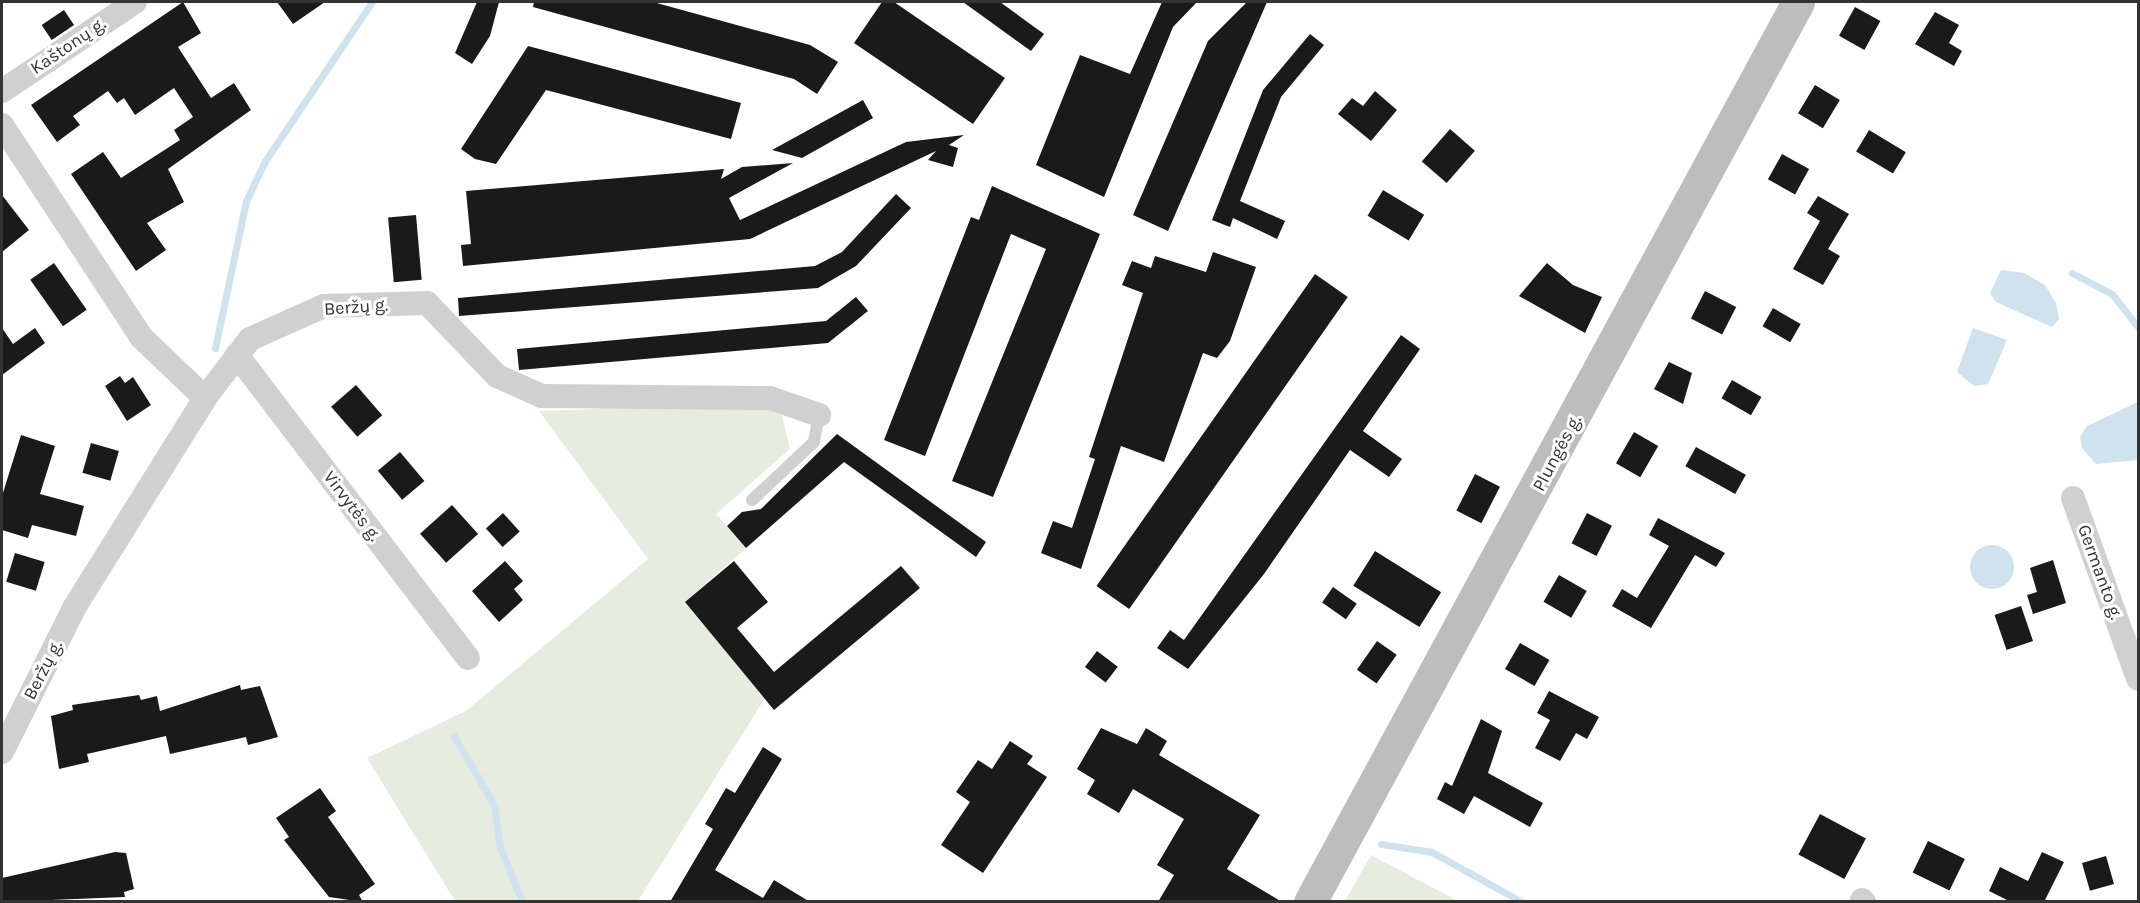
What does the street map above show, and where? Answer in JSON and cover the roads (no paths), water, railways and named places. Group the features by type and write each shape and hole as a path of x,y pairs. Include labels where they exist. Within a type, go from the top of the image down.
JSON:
{"main road":[{"name":"Plungės g.","path":"1310,902 1798,2"}],"street":[{"name":"Kaštonų g.","path":"2,91 135,2"},
{"path":"2,125 141,337 205,398"},
{"name":"Beržų g.","path":"5,737 74,608 205,398 250,339 324,306 427,303 497,375 542,396 770,398 819,414"},
{"name":"Virvytės g.","path":"237,356 468,658"},
{"name":"Germanto g.","path":"2073,498 2139,680"}],"lane":[{"path":"752,500 814,442 819,414"}],"water":[{"path":"2001,270 2024,273 2045,285 2056,303 2059,319 2052,327 1996,302 1990,293"},
{"path":"1973,328 2007,340 1988,384 1974,386 1957,372"},
{"path":"2138,402 2138,460 2096,464 2082,448 2080,437 2087,426"},
{"path":"1992,545 2008,551 2014,567 2008,583 1992,589 1976,583 1970,567 1976,551"}],"waterway":[{"path":"215,348 246,201 265,161 372,2"},
{"path":"2072,273 2112,294 2138,327"},
{"path":"454,736 494,805 500,847 522,902"},
{"path":"1381,844 1432,852 1522,902"}]}
